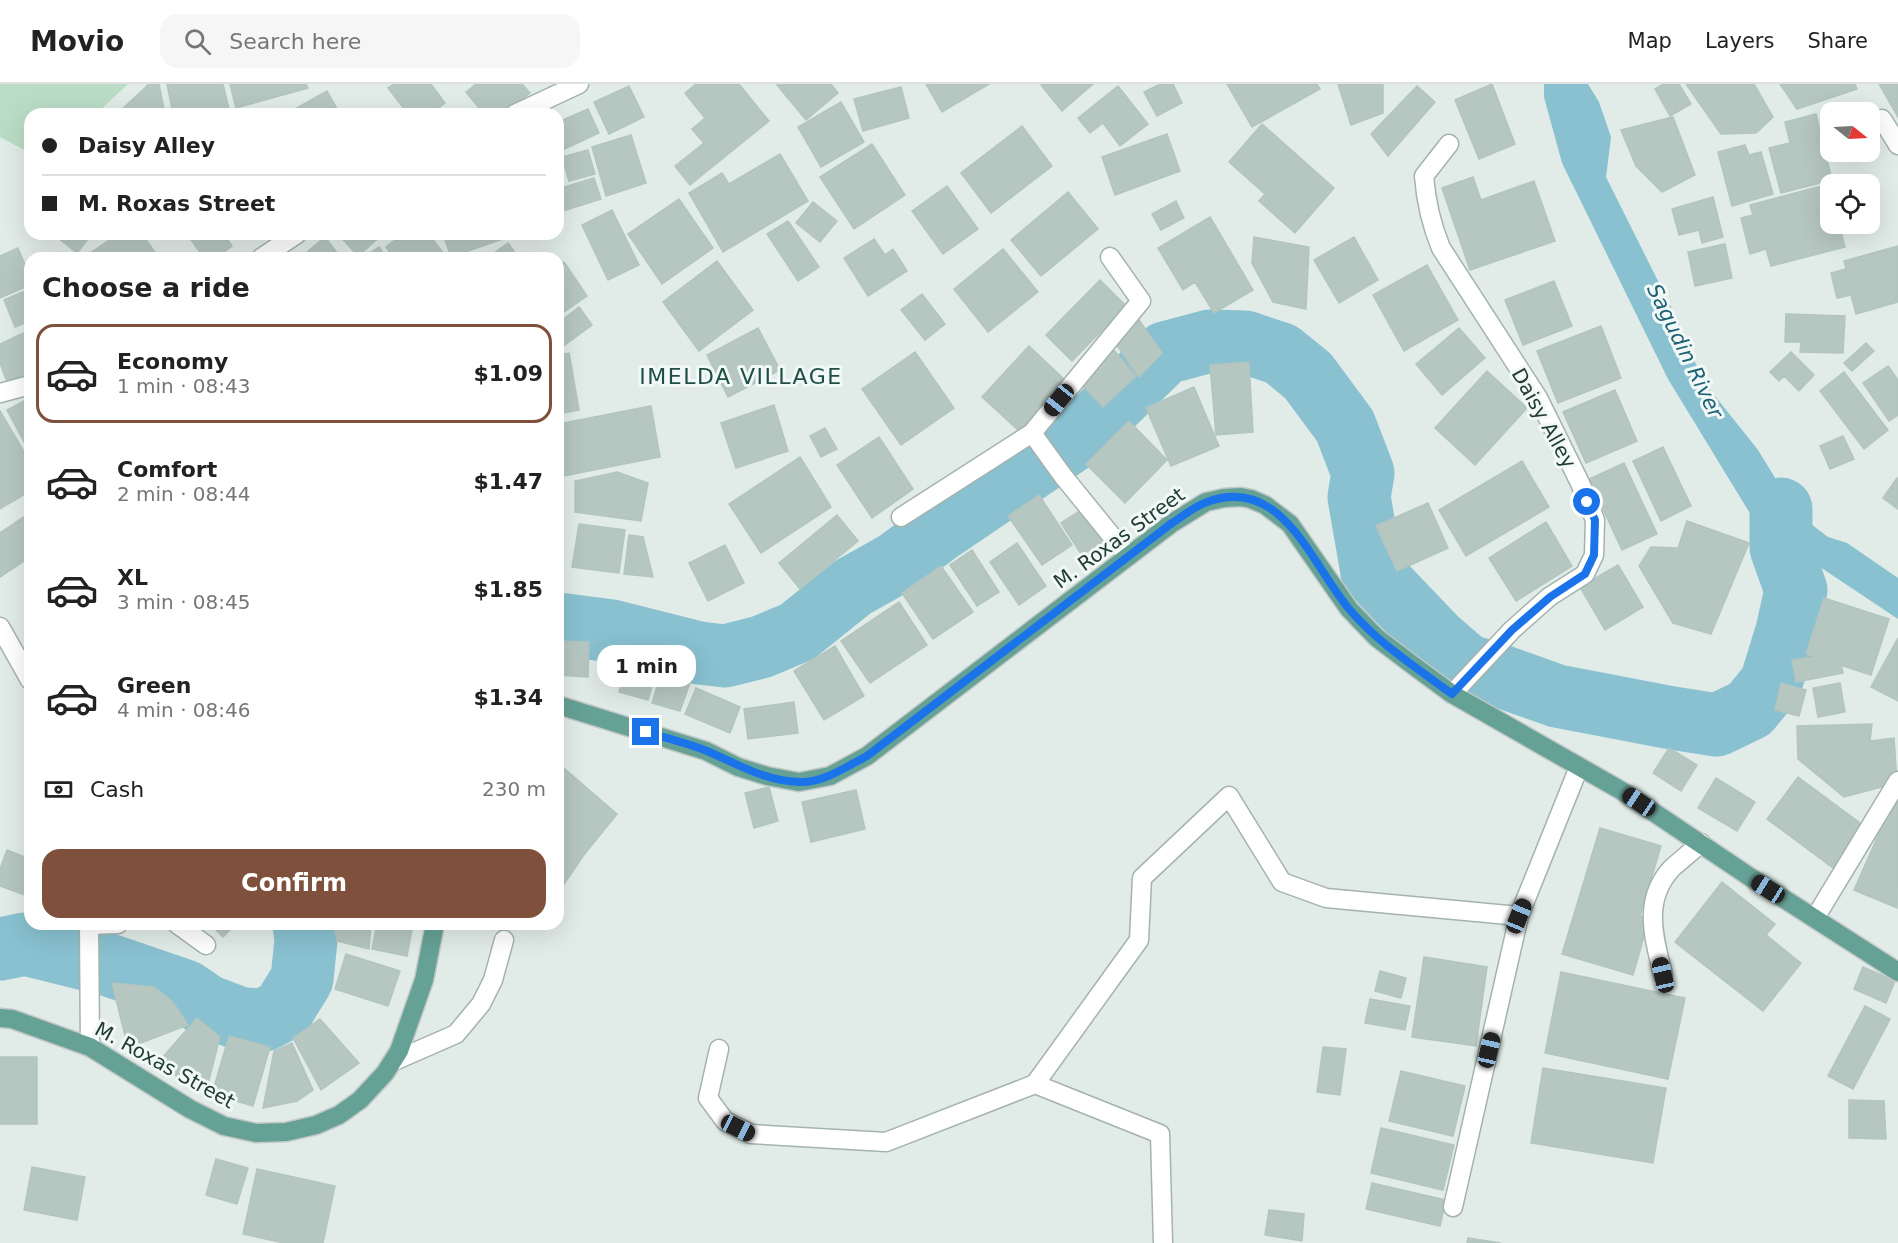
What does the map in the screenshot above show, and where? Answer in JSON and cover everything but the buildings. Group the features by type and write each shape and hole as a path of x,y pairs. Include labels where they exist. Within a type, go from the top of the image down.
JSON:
{"main road":[{"name":"M. Roxas Street","path":"564,707 706,751 738,767 766,776 800,782 830,776 867,756 1172,523 1206,502 1241,497 1264,506 1290,524 1349,609 1377,638 1452,694 1622,790 1753,879 1898,972"},
{"name":"M. Roxas Street","path":"0,1018 12,1019 90,1047 224,1126 256,1134 306,1128 339,1115 360,1100 392,1062 399,1051 415,1011 434,930"}],"street":[{"path":"528,108 579,84"},
{"path":"1881,119 1898,146"},
{"name":"Daisy Alley","path":"1449,144 1424,176 1425,200 1440,248 1538,398 1580,483 1595,520 1594,555 1585,574 1550,597 1512,630 1452,694"},
{"path":"270,252 288,240"},
{"path":"901,517 1037,439 1141,301 1110,257"},
{"path":"0,393 24,387"},
{"path":"1037,439 1128,556"},
{"path":"0,627 24,669"},
{"path":"1453,1207 1519,916 1579,767"},
{"path":"1815,918 1898,781"},
{"path":"719,1049 708,1098 725,1121 751,1134 886,1142 1035,1084 1139,940 1142,878 1229,796 1282,882 1326,898 1519,916"},
{"path":"1663,975 1652,932 1653,899 1671,870 1701,843"},
{"path":"89,930 90,1047"},
{"path":"185,930 206,945"},
{"path":"392,1062 456,1034 481,1004 493,980 504,939"},
{"path":"1035,1084 1160,1134 1163,1243"}],"green space":[{"path":"0,84 128,84 102,108 24,108 24,150 0,137"}],"water":[{"name":"Sagudin River","path":"1544,84 1588,84 1599,102 1611,137 1606,177 1679,323 1691,355 1711,391 1758,450 1782,489 1811,524 1828,537 1847,543 1898,578 1898,619 1754,520 1668,379 1562,163 1544,97"}],"waterway":[{"path":"564,625 612,631 699,653 725,656 761,647 797,632 853,587 896,563 1082,434 1165,353 1210,341 1245,342 1281,354 1308,376 1345,426 1363,473 1359,497 1372,572 1436,639 1466,665 1557,696 1717,725 1750,709 1771,683 1787,631 1796,590 1781,548 1781,509"},
{"path":"0,949 25,944 109,965 185,991 207,1006 241,1019 264,1020 283,1010 302,979 306,940 305,930"}],"district":[{"name":"IMELDA VILLAGE","path":"741,376"}],"route":[{"path":"646,732 706,751 738,767 766,776 800,782 830,776 867,756 1172,523 1206,502 1241,497 1264,506 1290,524 1349,609 1377,638 1452,694 1512,630 1550,597 1585,574 1594,555 1595,520 1587,502"}]}
